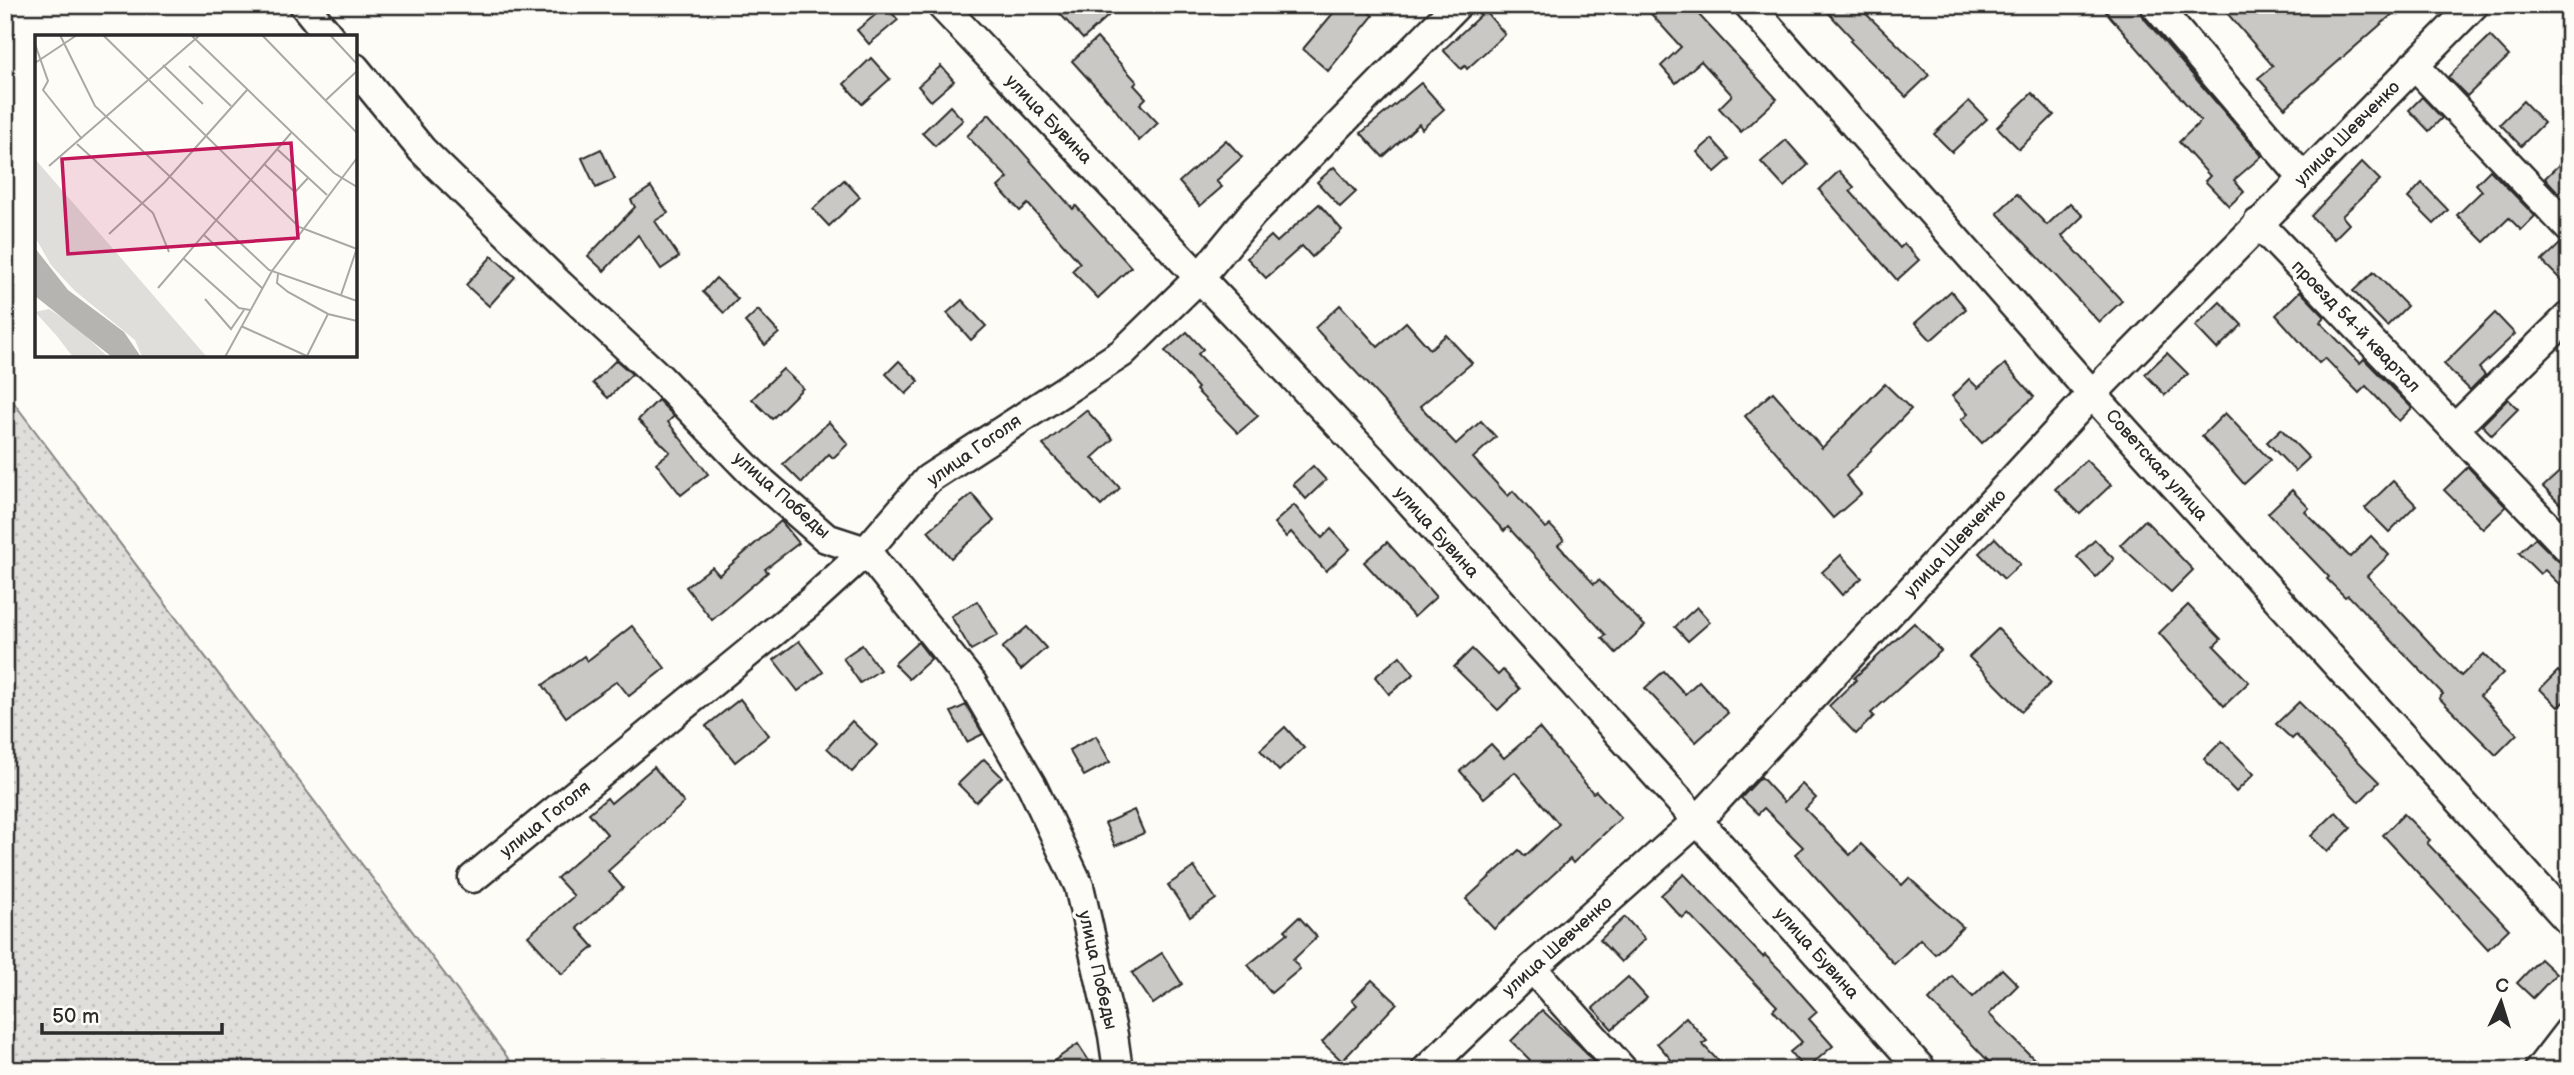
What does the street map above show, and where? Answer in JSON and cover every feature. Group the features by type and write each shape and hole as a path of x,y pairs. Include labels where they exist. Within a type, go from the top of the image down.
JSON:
{"street":[{"path":"304,5 328,35"},
{"name":"улица Бувина","path":"941,5 1379,467 1922,1070"},
{"name":"улица Гоголя","path":"473,878 808,604 866,551 928,478 1122,353 1200,277 1252,214 1457,5"},
{"name":"Советская улица","path":"1749,5 2092,394 2569,921"},
{"path":"2155,5 2303,178"},
{"name":"улица Шевченко","path":"1426,1070 1532,968 1698,820 2092,394 2474,5"},
{"path":"2414,65 2569,228"},
{"name":"улица Победы","path":"357,70 422,150 660,378 752,473 826,538 866,551 972,683 1031,786 1079,886 1114,1035 1118,1070"},
{"name":"проезд 54-й квартал","path":"2258,223 2569,549"},
{"path":"2454,429 2569,316"},
{"path":"1532,968 1623,1070"},
{"path":"2539,1070 2569,1031"}],"shaded area":[{"path":"5,391 517,1070 5,1070"}],"building":[{"path":"1052,5 1120,5 1083,39"},
{"path":"1340,5 1360,5 1373,16 1328,71 1303,49"},
{"path":"1643,5 1710,5 1699,15 1777,99 1741,132 1719,108 1732,95 1701,61 1676,83 1661,66 1681,47"},
{"path":"1821,5 1857,5 1929,75 1906,97 1850,41 1853,39"},
{"path":"2100,5 2138,5 2142,16 2262,156 2234,180 2244,192 2229,206 2205,181 2210,176 2179,142 2201,121"},
{"path":"2220,5 2403,5 2285,108 2258,78 2273,66"},
{"path":"886,6 898,20 869,44 857,30"},
{"path":"1485,11 1505,34 1467,69 1465,66 1461,69 1443,50"},
{"path":"2490,36 2509,56 2467,96 2448,77"},
{"path":"1097,38 1137,82 1134,85 1146,98 1140,104 1158,123 1139,141 1112,105 1072,61"},
{"path":"871,58 890,79 862,104 844,84"},
{"path":"941,66 954,81 931,101 918,86"},
{"path":"1421,83 1444,109 1422,129 1419,124 1383,157 1361,133"},
{"path":"2032,93 2054,115 2019,149 1997,127"},
{"path":"2422,97 2442,118 2429,131 2409,110"},
{"path":"1969,101 1987,119 1952,152 1934,134"},
{"path":"2523,101 2544,123 2521,146 2500,124"},
{"path":"950,106 963,120 935,146 922,133"},
{"path":"989,114 1073,209 1076,206 1131,267 1098,298 1072,271 1080,263 1028,204 1020,211 998,187 1008,178 967,136"},
{"path":"1712,139 1730,159 1715,172 1697,152"},
{"path":"1226,140 1242,157 1216,181 1222,187 1200,206 1179,182"},
{"path":"1786,140 1808,165 1784,187 1761,162"},
{"path":"601,149 615,179 596,188 582,158"},
{"path":"2569,155 2569,183 2559,193 2545,178"},
{"path":"2362,162 2380,180 2342,216 2349,224 2334,239 2311,216"},
{"path":"1334,167 1356,192 1340,207 1317,182"},
{"path":"2490,170 2535,216 2521,230 2509,218 2484,242 2457,215 2482,191 2476,184"},
{"path":"1839,171 1854,187 1850,191 1900,248 1904,244 1919,260 1897,280 1819,190"},
{"path":"844,180 860,197 829,226 813,209"},
{"path":"2422,183 2448,210 2434,224 2408,198"},
{"path":"651,187 668,213 655,221 679,257 661,269 638,235 604,271 588,256 635,207 631,200"},
{"path":"2017,194 2047,225 2070,203 2083,216 2062,236 2122,301 2099,322 1997,213"},
{"path":"1319,204 1342,230 1312,257 1302,246 1266,278 1247,258 1271,236 1277,242"},
{"path":"2562,242 2569,244 2569,288 2542,261"},
{"path":"492,256 515,277 489,306 466,285"},
{"path":"2374,272 2407,306 2387,326 2353,291"},
{"path":"716,278 738,299 724,313 703,292"},
{"path":"1951,291 1966,309 1931,340 1915,323"},
{"path":"2300,291 2325,317 2320,322 2360,363 2364,359 2412,408 2399,421 2366,386 2359,393 2325,358 2319,363 2276,315"},
{"path":"962,300 986,326 971,340 947,313"},
{"path":"2220,302 2242,325 2217,349 2195,326"},
{"path":"1340,305 1378,347 1406,322 1430,349 1446,335 1472,363 1420,406 1456,444 1481,421 1496,437 1473,458 1508,496 1513,491 1546,528 1550,525 1564,540 1558,545 1594,584 1599,580 1645,626 1616,653 1602,638 1606,635 1508,527 1504,531 1315,328"},
{"path":"758,310 779,333 765,345 745,322"},
{"path":"2495,313 2515,334 2479,368 2485,375 2470,390 2444,364"},
{"path":"1187,332 1203,349 1198,354 1258,416 1238,433 1196,390 1198,388 1165,351"},
{"path":"2167,353 2188,374 2165,395 2145,374"},
{"path":"616,360 632,374 608,398 593,383"},
{"path":"899,361 919,381 906,394 886,374"},
{"path":"2005,364 2034,397 1982,443 1961,420 1968,414 1952,396 1969,379 1978,388"},
{"path":"783,369 803,388 772,419 752,399"},
{"path":"1885,384 1911,409 1846,476 1861,494 1833,518 1745,416 1773,392 1822,448"},
{"path":"2508,399 2518,409 2492,435 2482,425"},
{"path":"658,400 674,416 668,422 708,474 681,495 656,463 670,452 638,420"},
{"path":"1086,410 1113,439 1092,458 1120,488 1101,506 1043,445"},
{"path":"2225,413 2270,460 2244,484 2202,436"},
{"path":"829,422 848,444 833,458 829,454 802,483 783,464"},
{"path":"2281,429 2309,458 2295,471 2267,442"},
{"path":"2086,460 2111,485 2080,514 2055,489"},
{"path":"2569,463 2569,513 2543,487"},
{"path":"1313,466 1326,480 1306,499 1293,484"},
{"path":"2468,467 2506,507 2483,529 2444,490"},
{"path":"2393,481 2416,505 2389,532 2365,508"},
{"path":"2292,490 2309,508 2305,512 2350,557 2371,536 2389,555 2367,576 2461,676 2484,654 2503,673 2480,696 2517,734 2496,755 2439,698 2443,694 2348,595 2345,597 2327,579 2329,577 2268,513"},
{"path":"972,494 994,521 951,558 928,531"},
{"path":"1294,505 1322,538 1331,529 1350,549 1326,571 1291,532 1286,537 1274,523"},
{"path":"2145,520 2193,570 2171,592 2120,545"},
{"path":"781,521 799,543 765,569 768,572 712,620 686,587 712,567 719,575"},
{"path":"1995,538 2020,564 2004,579 1979,553"},
{"path":"2535,538 2558,561 2569,565 2569,594 2545,570 2540,574 2519,553"},
{"path":"2095,540 2114,559 2096,577 2077,557"},
{"path":"1387,542 1436,597 1414,617 1364,562"},
{"path":"1841,555 1862,578 1842,595 1822,572"},
{"path":"977,601 998,635 971,650 951,616"},
{"path":"2188,605 2221,639 2214,646 2249,682 2224,706 2159,633"},
{"path":"1697,607 1710,622 1688,641 1675,627"},
{"path":"1914,623 1941,651 1871,713 1874,716 1856,734 1829,706 1856,680 1854,678"},
{"path":"632,626 665,668 629,696 617,681 566,717 543,685 584,656 587,661"},
{"path":"1027,627 1046,648 1021,670 1002,648"},
{"path":"1998,629 2051,683 2022,711 1969,657"},
{"path":"799,641 823,672 798,691 774,660"},
{"path":"918,642 931,659 909,679 894,664"},
{"path":"862,645 880,670 860,683 843,658"},
{"path":"1472,649 1498,675 1503,670 1520,689 1498,710 1454,667"},
{"path":"1400,656 1414,674 1389,694 1375,677"},
{"path":"1664,671 1685,694 1699,681 1728,713 1696,742 1645,688"},
{"path":"2558,671 2569,683 2569,697 2558,707 2540,689"},
{"path":"740,699 769,735 735,762 706,726"},
{"path":"2299,702 2379,782 2359,802 2296,735 2292,739 2276,724"},
{"path":"966,705 983,734 967,742 951,712"},
{"path":"852,721 877,745 852,772 827,748"},
{"path":"1285,727 1304,748 1279,771 1260,750"},
{"path":"1539,728 1593,793 1596,791 1621,818 1573,863 1570,859 1494,929 1466,899 1519,850 1525,856 1559,824 1515,772 1484,798 1460,771 1491,744 1504,758"},
{"path":"1096,736 1110,762 1084,776 1069,750"},
{"path":"2222,741 2254,774 2236,792 2204,759"},
{"path":"984,759 1002,777 976,802 958,784"},
{"path":"654,767 684,803 608,871 623,888 577,928 594,947 562,974 528,936 574,896 557,878 607,834 589,813 607,798 611,803"},
{"path":"1761,777 1784,802 1802,784 1816,798 1805,809 1850,855 1861,844 1902,885 1909,878 1963,927 1935,954 1920,939 1894,964 1795,854 1803,847 1764,808 1758,814 1741,798"},
{"path":"1134,810 1144,833 1115,846 1105,823"},
{"path":"2336,812 2351,828 2327,852 2311,836"},
{"path":"2404,814 2430,840 2427,843 2509,929 2488,949 2383,835"},
{"path":"1194,867 1216,899 1190,917 1168,885"},
{"path":"1684,874 1763,957 1765,955 1780,970 1817,1012 1809,1019 1833,1046 1805,1070 1790,1052 1802,1042 1773,1010 1777,1006 1688,913 1682,918 1661,895"},
{"path":"1299,917 1317,937 1293,960 1300,969 1271,993 1248,965 1288,933 1285,930"},
{"path":"1625,917 1645,939 1621,962 1600,940"},
{"path":"1162,953 1182,984 1153,1004 1132,973"},
{"path":"2540,959 2556,974 2533,998 2517,983"},
{"path":"2002,969 2018,985 1989,1014 2045,1070 1997,1070 1929,1000 1952,976 1973,997"},
{"path":"1628,977 1647,998 1612,1029 1593,1008"},
{"path":"1372,980 1397,1003 1342,1061 1322,1042 1357,1005 1352,1000"},
{"path":"1542,1010 1581,1047 1600,1070 1520,1070 1530,1060 1511,1041"},
{"path":"1686,1017 1707,1041 1702,1044 1727,1070 1680,1070 1657,1043"},
{"path":"1078,1044 1095,1070 1041,1070"}]}
